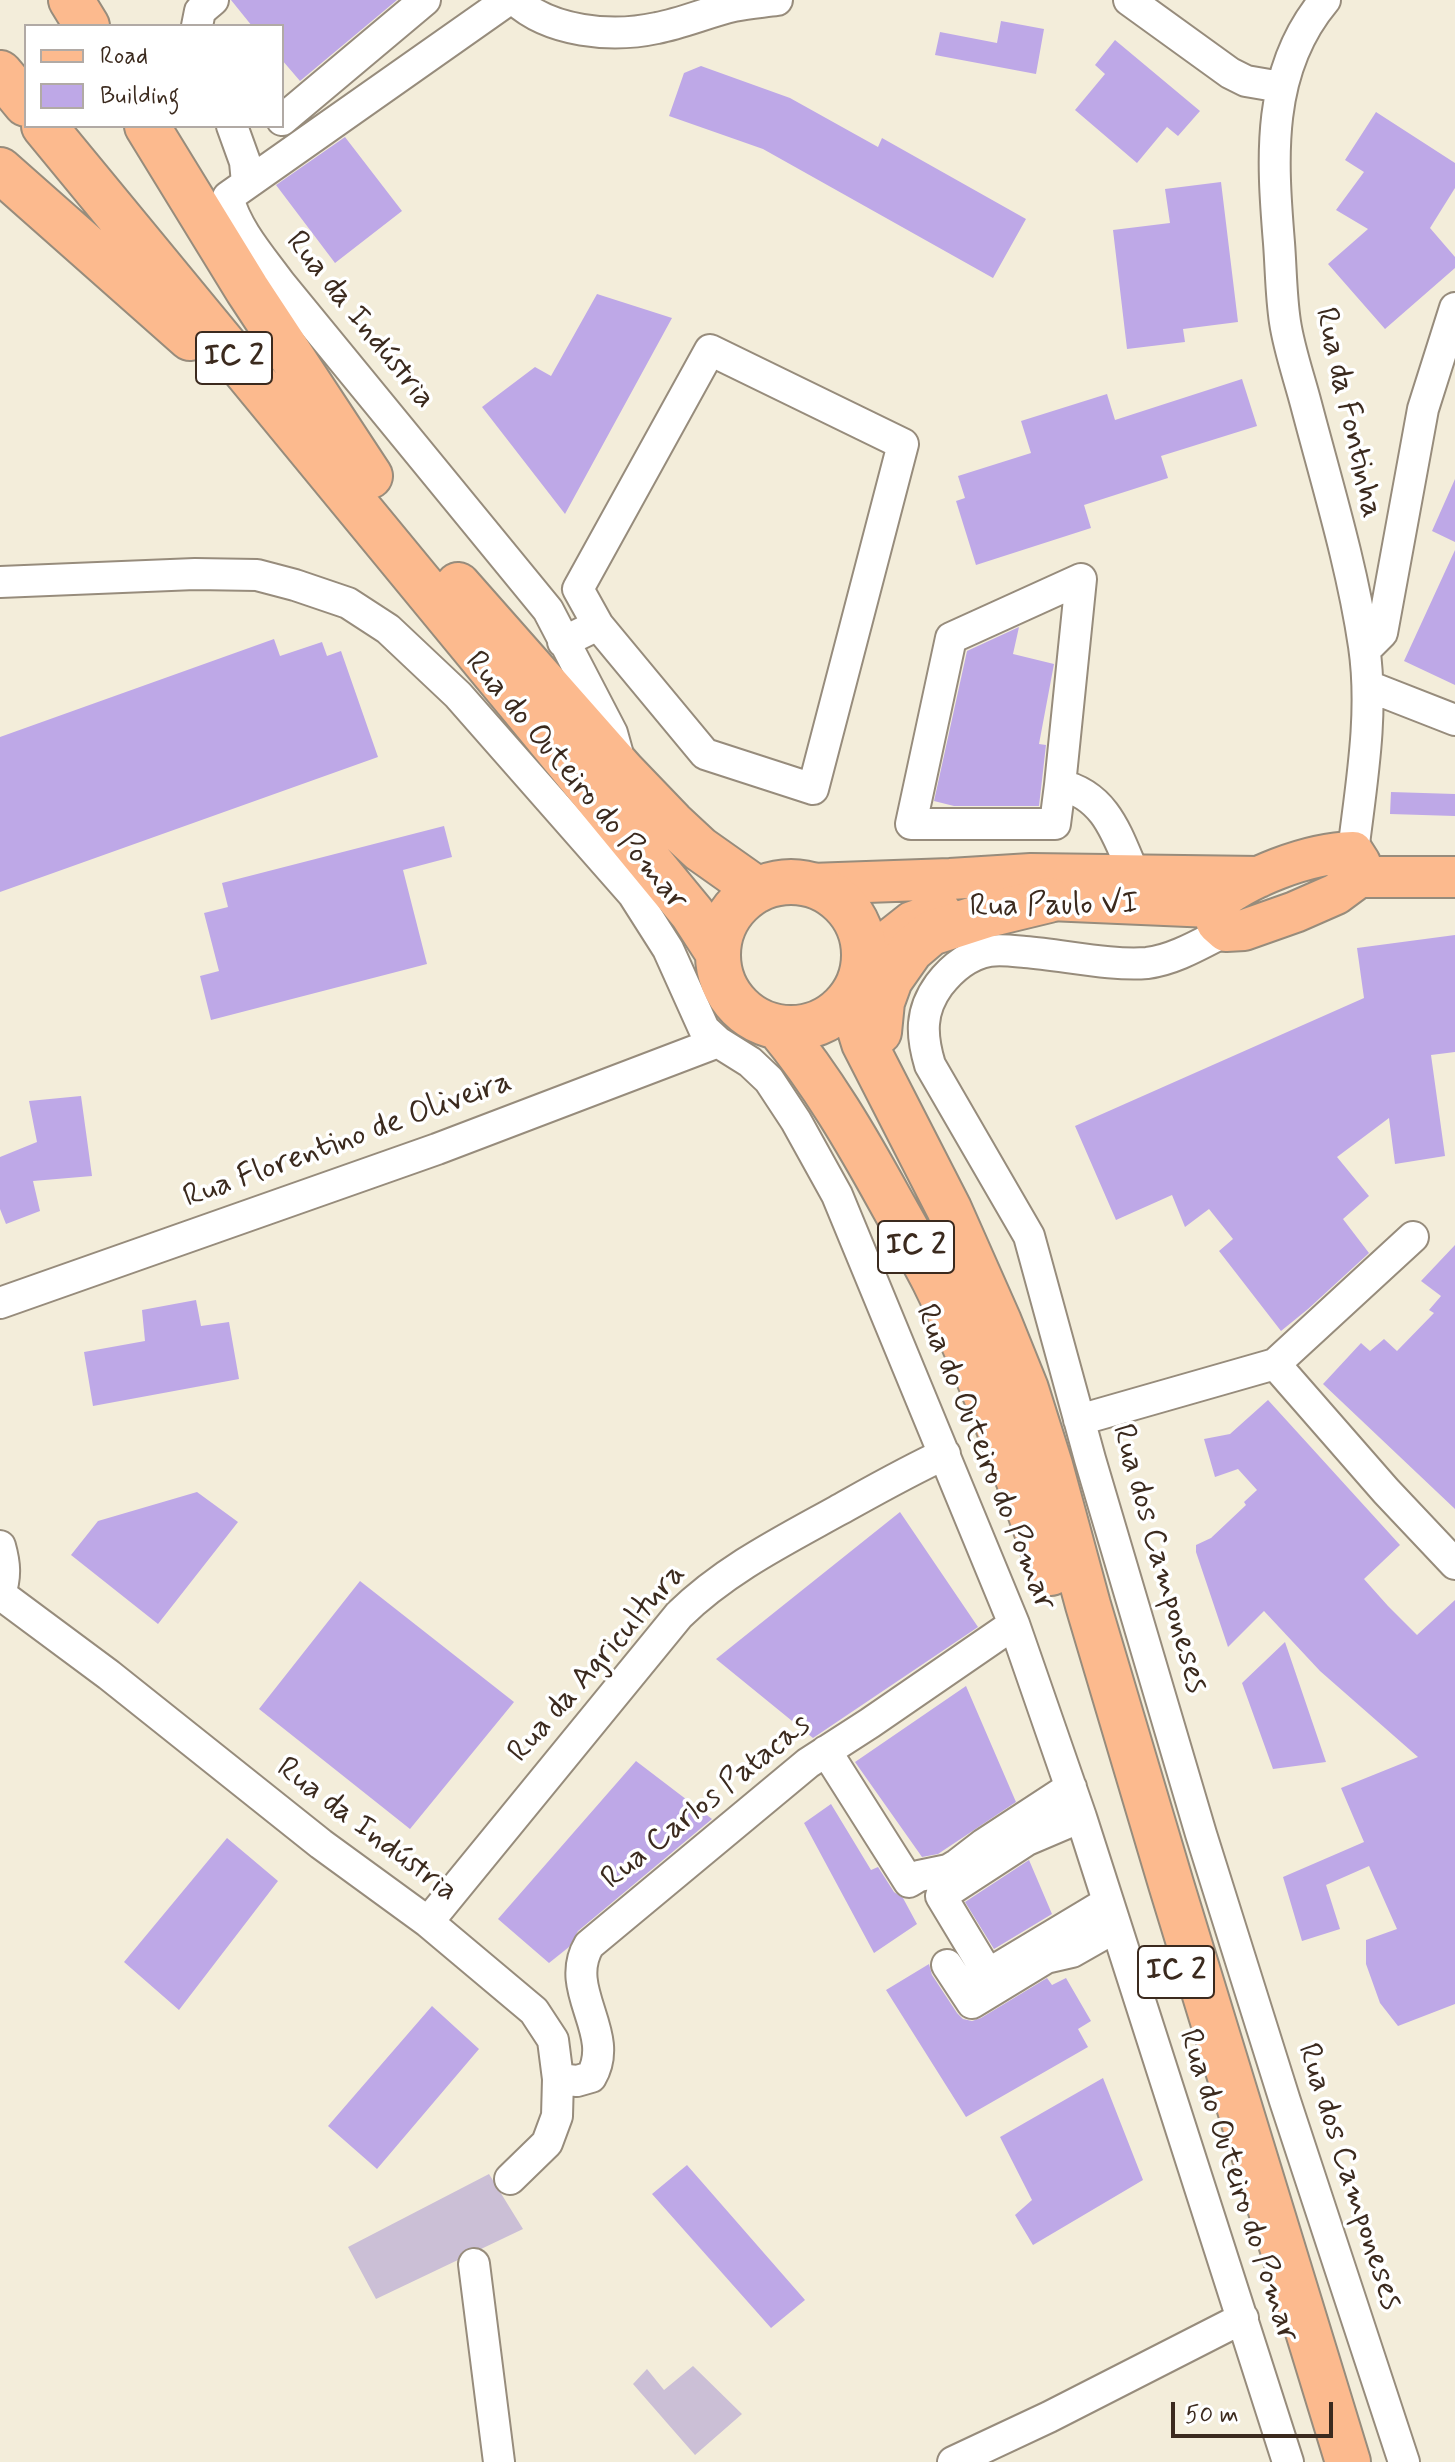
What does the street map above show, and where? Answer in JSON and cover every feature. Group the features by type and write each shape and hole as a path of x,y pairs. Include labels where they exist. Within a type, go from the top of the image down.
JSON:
{"highway":[{"path":"71,0 86,24"},
{"path":"0,47 24,76"},
{"path":"0,73 24,102"},
{"name":"IC 2","path":"46,128 692,913 718,953 721,974 729,993 742,1008 759,1020 778,1027 799,1052 865,1154 957,1329 1021,1484 1067,1619 1326,2462"},
{"name":"IC 2","path":"69,128 370,476 460,587 623,772 700,849 758,890"},
{"path":"151,128 227,171 247,289 370,476"},
{"path":"0,170 194,340 376,547 425,590"},
{"path":"718,953 721,934 729,916 742,901 775,883 793,881 811,884"},
{"name":"IC 2","path":"811,884 833,895 851,912 862,935 857,979 864,1043 949,1209 1026,1389 1171,1884 1348,2462"},
{"path":"880,1078 882,1002 890,980 911,950 931,933 1049,900"},
{"path":"778,1027 798,1028 818,1023 836,1013 857,979"}],"main road":[{"path":"1219,919 1223,897 1259,877 1336,852 1356,864 1455,877"},
{"name":"Rua Paulo VI","path":"857,979 912,922 932,913 1049,900 1219,919 1244,930 1336,894 1356,864"},
{"path":"811,884 1031,874 1259,877"}],"street":[{"path":"197,24 200,11 213,0"},
{"path":"284,118 425,0"},
{"path":"227,171 508,0"},
{"path":"515,0 549,21 579,29 618,32 655,29 736,5 777,0"},
{"path":"1129,0 1230,73 1246,81 1281,87"},
{"name":"Rua da Fontinha","path":"1325,0 1314,13 1295,49 1281,87 1274,142 1275,199 1285,322 1360,619 1365,650 1368,686 1356,864"},
{"path":"227,171 273,128"},
{"name":"Rua da Indústria","path":"227,171 230,207 244,233 280,283 548,610 612,733 623,772"},
{"path":"1365,650 1382,633 1423,409 1455,308"},
{"path":"710,350 903,444 813,789 705,754 598,625 578,589 710,350"},
{"name":"Rua do Outeiro do Pomar","path":"0,582 195,574 257,575 348,603 388,629 458,695 633,894 668,949 704,1029 718,1042 750,1062 769,1080 837,1195 1014,1624 1081,1817 1288,2462"},
{"path":"1081,579 1078,611 1060,785 1055,824 911,824 951,638 1081,579"},
{"path":"563,642 598,625"},
{"path":"1368,686 1455,720"},
{"path":"1060,785 1078,789 1093,800 1108,819 1134,874"},
{"name":"Rua dos Camponeses","path":"1219,919 1164,960 1147,963 990,951 968,958 949,972 931,995 922,1041 930,1065 1029,1236 1079,1420 1197,1819 1271,2057 1404,2462"},
{"name":"Rua Florentino de Oliveira","path":"0,1303 437,1149 718,1042"},
{"path":"1079,1420 1275,1364 1413,1237"},
{"path":"1275,1364 1386,1491 1455,1564"},
{"name":"Rua da Agricultura","path":"428,1922 679,1615 699,1596 761,1553 945,1454"},
{"path":"0,1546 5,1579 0,1594"},
{"name":"Rua da Indústria","path":"0,1594 109,1675 321,1844 428,1922 534,2011 553,2040 558,2079 557,2116 547,2143 510,2179"},
{"name":"Rua Carlos Patacas","path":"558,2079 577,2081 591,2077 598,2065 593,2019 581,1982 581,1959 589,1945 808,1763 1014,1624"},
{"path":"826,1751 909,1882 919,1876 948,1870 1071,1787"},
{"path":"1081,1817 1027,1840 941,1896 988,1974 1112,1915"},
{"path":"947,1965 972,2003 1046,1958 1072,1952 1112,1915"},
{"path":"474,2264 499,2462"},
{"path":"953,2462 1243,2318"}],"shaded area":[{"path":"489,2174 523,2229 376,2299 348,2247"},
{"path":"693,2366 742,2414 695,2455 633,2384 647,2369 664,2390"}],"building":[{"path":"231,0 397,0 300,81 284,62 284,24 250,24"},
{"path":"1001,21 1044,29 1036,74 935,55 940,32 997,43"},
{"path":"1115,40 1200,111 1178,136 1167,127 1137,163 1075,110 1105,74 1095,65"},
{"path":"701,66 790,98 878,147 882,138 1026,219 993,278 763,149 669,116 684,73"},
{"path":"1376,112 1455,163 1455,188 1430,228 1455,257 1455,268 1385,329 1328,264 1368,229 1336,210 1364,172 1345,160"},
{"path":"345,137 402,211 335,263 276,185"},
{"path":"1221,182 1238,322 1183,329 1185,342 1127,349 1113,230 1170,223 1165,189"},
{"path":"597,294 672,318 565,514 482,407 535,367 551,376"},
{"path":"1242,379 1257,426 1161,456 1168,478 1084,505 1091,528 976,565 956,501 965,498 958,476 1031,453 1021,421 1107,394 1115,420"},
{"path":"1455,479 1455,542 1432,531"},
{"path":"1455,550 1455,685 1404,661"},
{"path":"1019,627 1013,654 1054,664 1039,744 1046,745 1039,806 954,806 934,801 967,651"},
{"path":"274,639 280,656 322,642 327,656 341,651 378,757 0,892 0,737"},
{"path":"1391,792 1455,794 1455,816 1390,814"},
{"path":"444,826 452,857 403,870 427,964 211,1020 200,976 219,971 204,913 228,907 222,883"},
{"path":"1455,935 1455,1052 1431,1055 1445,1156 1395,1164 1389,1118 1337,1157 1369,1196 1343,1219 1369,1253 1308,1309 1281,1331 1219,1251 1233,1239 1209,1209 1185,1227 1172,1195 1116,1220 1075,1126 1364,998 1357,948"},
{"path":"81,1096 92,1176 33,1181 40,1211 6,1224 0,1209 0,1157 37,1142 29,1101"},
{"path":"1455,1245 1455,1509 1323,1384 1361,1343 1370,1351 1384,1339 1397,1351 1434,1313 1429,1310 1441,1296 1421,1281"},
{"path":"196,1300 201,1326 229,1322 239,1379 93,1406 84,1352 145,1341 142,1310"},
{"path":"1268,1400 1400,1545 1364,1579 1388,1606 1417,1635 1455,1600 1455,2004 1398,2026 1380,2003 1366,1964 1366,1940 1397,1929 1369,1866 1326,1885 1340,1929 1302,1941 1283,1877 1364,1842 1341,1788 1418,1757 1320,1671 1264,1611 1228,1647 1196,1552 1196,1545 1211,1538 1246,1505 1244,1502 1257,1490 1238,1469 1215,1477 1204,1439 1230,1434"},
{"path":"197,1492 238,1522 158,1624 71,1555 98,1521"},
{"path":"900,1512 978,1627 813,1738 716,1659"},
{"path":"360,1581 514,1702 410,1829 259,1709"},
{"path":"1285,1642 1326,1762 1273,1769 1242,1683"},
{"path":"966,1686 1016,1802 938,1854 922,1857 855,1762"},
{"path":"636,1761 712,1819 578,1931 569,1947 549,1963 498,1919"},
{"path":"831,1804 871,1870 878,1867 894,1892 903,1898 917,1924 874,1953 804,1823"},
{"path":"227,1838 278,1881 179,2010 124,1962"},
{"path":"1029,1860 1052,1914 994,1949 965,1902"},
{"path":"929,1964 932,1975 957,2013 963,2019 972,2021 1047,1978 1052,1985 1066,1978 1091,2021 1078,2029 1088,2047 966,2117 886,1990"},
{"path":"432,2006 479,2049 377,2169 328,2126"},
{"path":"1103,2078 1143,2180 1033,2245 1015,2215 1032,2200 1000,2137"},
{"path":"687,2165 805,2300 771,2328 652,2194"}]}
